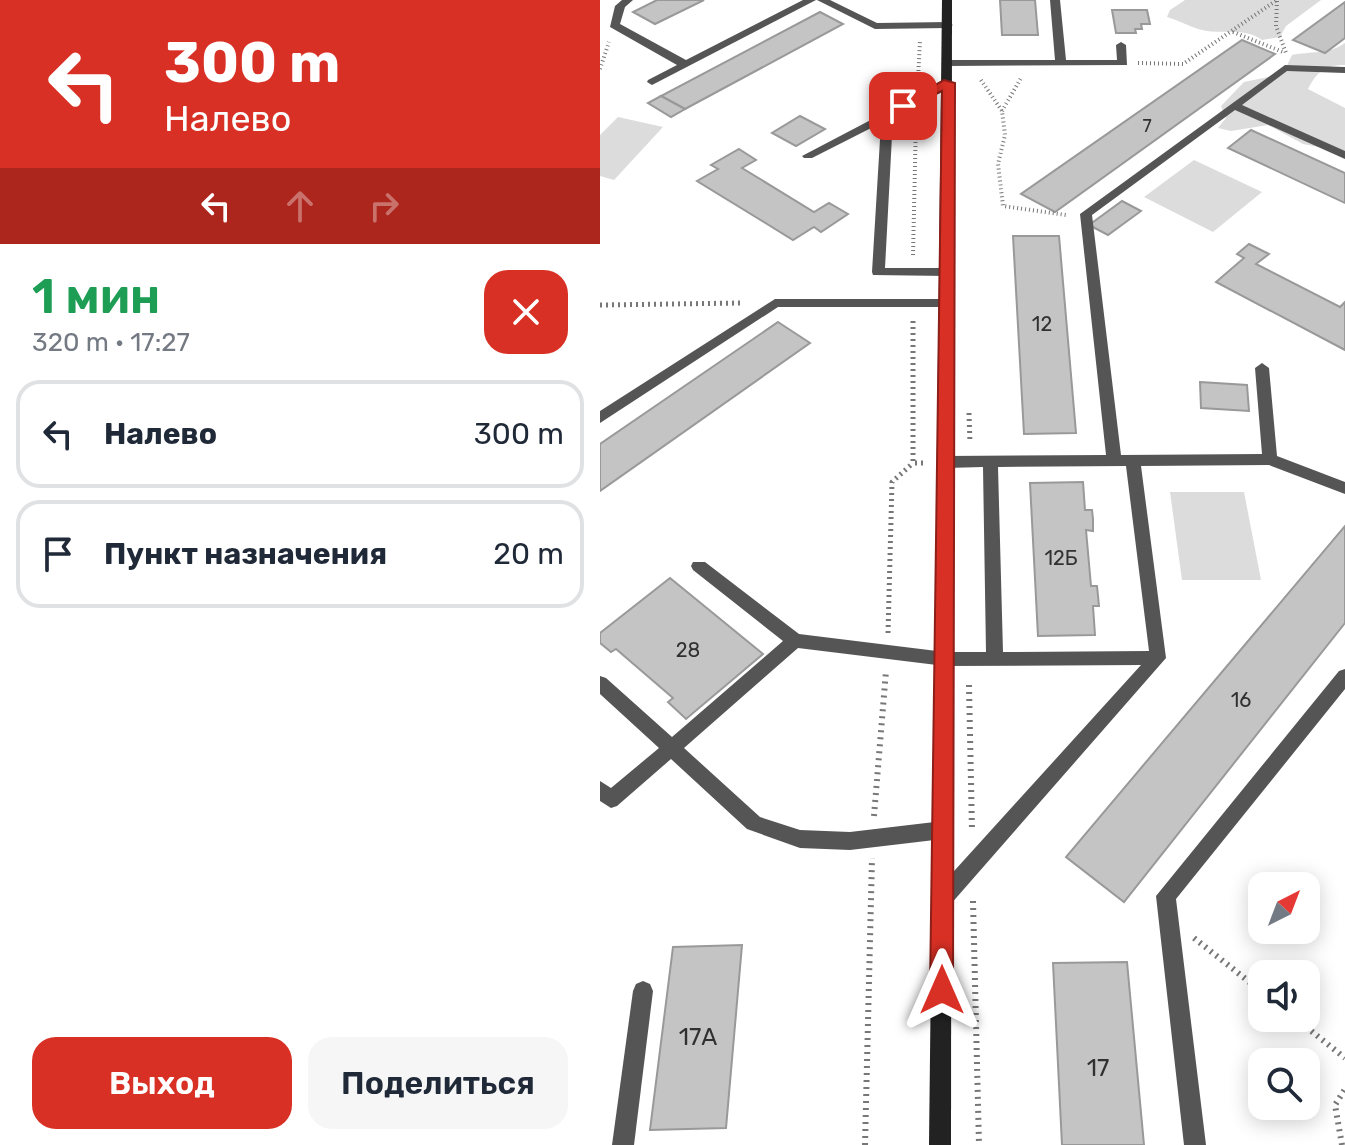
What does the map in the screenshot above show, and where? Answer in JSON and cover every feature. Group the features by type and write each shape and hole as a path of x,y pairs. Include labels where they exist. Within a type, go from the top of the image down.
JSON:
{"main road":[{"path":"940,1145 949,83 947,0"}],"lane":[{"path":"628,0 620,6 614,25 686,65"},
{"path":"652,82 811,0"},
{"path":"822,0 875,26 948,25"},
{"path":"1055,0 1061,63"},
{"path":"948,63 1123,63 1121,45"},
{"path":"1114,461 1086,214 1285,68 1345,70"},
{"path":"808,156 949,83"},
{"path":"1234,105 1345,155"},
{"path":"887,114 878,272 947,272"},
{"path":"600,418 775,303 947,303"},
{"path":"1262,368 1270,459"},
{"path":"946,462 1270,459 1345,488"},
{"path":"943,898 1158,658 1133,461"},
{"path":"990,462 995,659"},
{"path":"699,566 795,641 945,659 1158,658"},
{"path":"604,799 672,747 795,641"},
{"path":"1195,1145 1166,896 1345,676"},
{"path":"600,683 754,823 800,839 850,841 943,830"},
{"path":"623,1145 643,991"}],"path":[{"path":"1232,31 1286,54 1276,26 1277,0"},
{"path":"1123,63 1183,64 1277,0"},
{"path":"600,69 614,25"},
{"path":"912,272 921,25"},
{"path":"969,63 1002,111 1005,135 998,164 1003,206 1086,218"},
{"path":"1002,111 1030,63"},
{"path":"600,305 775,303"},
{"path":"913,303 913,463"},
{"path":"892,482 913,463 946,462"},
{"path":"865,1145 873,838"},
{"path":"972,865 979,1145"},
{"path":"1169,919 1248,981"},
{"path":"1312,1032 1345,1058"},
{"path":"1342,1145 1335,1105 1345,1089"}],"shaded area":[{"path":"1185,0 1321,0 1286,26 1280,37 1262,40 1247,33 1198,29 1167,17 1170,10"},
{"path":"1345,43 1345,65 1322,71 1308,89 1345,108 1345,152 1303,144 1268,125 1231,131 1218,128 1226,118 1221,106 1244,82 1283,74 1292,55 1326,51"},
{"path":"618,117 663,127 614,180 600,176 600,135"},
{"path":"1194,160 1262,192 1213,232 1144,197"},
{"path":"1170,492 1244,492 1261,580 1182,580"}],"building":[{"path":"657,0 704,0 655,24 633,12"},
{"path":"1000,0 1035,0 1038,35 1002,35"},
{"path":"1345,2 1345,38 1325,53 1293,40"},
{"path":"1112,10 1147,10 1150,24 1141,24 1142,29 1135,29 1136,33 1116,33"},
{"path":"820,12 843,24 685,109 661,96"},
{"path":"1242,40 1275,54 1055,212 1021,194"},
{"path":"661,96 685,109 671,117 648,103"},
{"path":"800,116 825,129 796,146 772,133"},
{"path":"1251,130 1345,173 1345,203 1228,148"},
{"path":"739,149 756,160 742,168 814,212 829,203 848,214 821,232 814,227 793,240 697,181 718,169 711,165"},
{"path":"1122,201 1141,211 1108,235 1089,225"},
{"path":"1013,236 1059,236 1076,433 1024,434"},
{"path":"1249,244 1269,254 1256,264 1340,307 1345,302 1345,350 1216,282 1244,258 1237,254"},
{"path":"778,322 810,343 600,491 600,444"},
{"path":"1200,382 1247,385 1249,411 1201,408"},
{"path":"1083,482 1085,510 1092,510 1093,519 1093,531 1086,530 1091,586 1097,586 1099,606 1093,606 1095,635 1038,636 1030,483"},
{"path":"1345,526 1345,623 1124,902 1066,857"},
{"path":"670,578 763,654 686,719 668,702 673,698 616,649 611,652 600,643 600,633"},
{"path":"742,945 726,1128 650,1130 673,947"},
{"path":"1127,962 1144,1145 1062,1145 1053,963"}],"route":[{"path":"903,106 949,83 942,990"}]}
